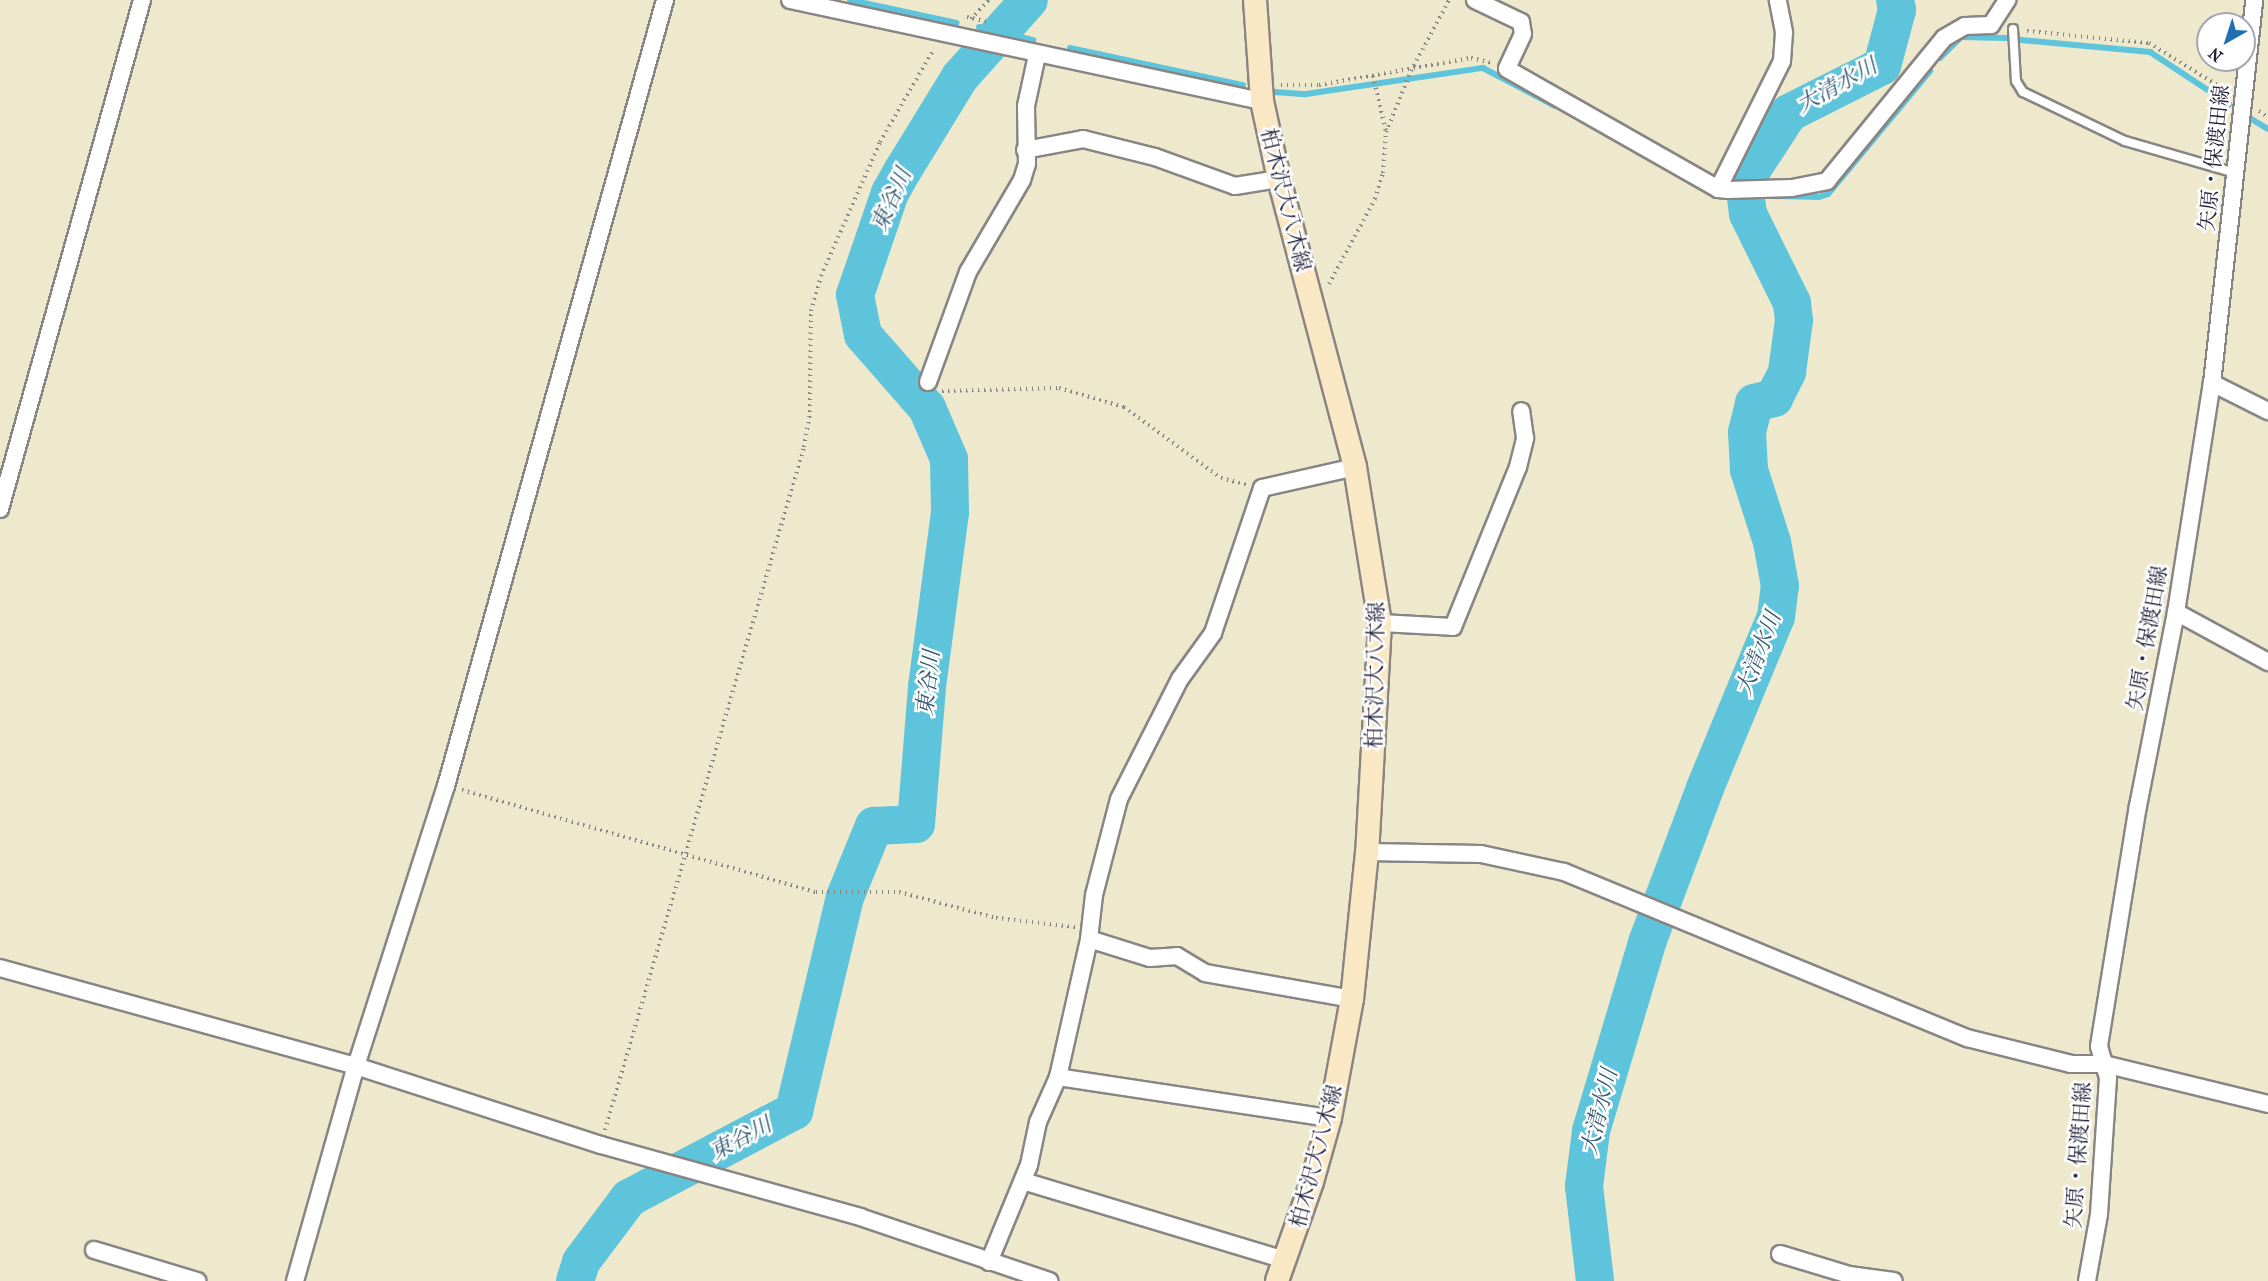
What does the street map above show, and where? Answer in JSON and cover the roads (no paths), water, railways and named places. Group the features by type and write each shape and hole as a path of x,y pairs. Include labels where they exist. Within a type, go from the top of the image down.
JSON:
{"main road":[{"name":"柏木沢大八木線","path":"1255,0 1279,179 1355,467 1380,623 1367,852 1352,999 1330,1118 1277,1281"}],"street":[{"path":"0,509 142,0"},
{"path":"295,1281 357,1066 446,786 665,0"},
{"path":"790,0 1031,53 1268,92"},
{"path":"1475,0 1521,22 1523,34 1507,69 1723,189 1766,190 1827,181 1944,38 1965,26 1991,26 2007,0"},
{"path":"1723,189 1782,61 1784,32 1778,0"},
{"name":"矢原・保渡田線","path":"2087,1281 2099,1214 2108,1078 2101,1035 2138,806 2176,612 2212,383 2254,0"},
{"path":"928,382 968,272 1022,180 1026,150 1026,106 1031,53"},
{"path":"1026,150 1083,139 1155,157 1235,186 1279,179"},
{"path":"2212,383 2268,411"},
{"path":"1380,623 1453,627 1518,467 1525,438 1521,411"},
{"path":"988,1262 1023,1181 1038,1122 1058,1077 1090,934 1094,895 1119,799 1180,679 1213,633 1262,488 1355,467"},
{"path":"2176,612 2268,662"},
{"path":"1367,852 1481,854 1515,859 1564,872 1659,909 1967,1038 2071,1064 2104,1064 2268,1104"},
{"path":"1090,934 1150,958 1177,956 1205,973 1352,999"},
{"path":"0,968 357,1066 674,1167 860,1217 1049,1281"},
{"path":"1058,1077 1330,1118"},
{"path":"1023,1181 1285,1260"},
{"path":"94,1250 197,1281"},
{"path":"1780,1254 1849,1275 1894,1281"}],"lane":[{"path":"2013,29 2016,81 2023,92 2125,141 2235,173"}],"waterway":[{"path":"850,0 957,23"},
{"name":"東谷川","path":"575,1281 581,1262 629,1198 794,1111 845,897 874,826 916,824 927,687 950,512 949,459 927,408 863,335 855,295 890,193 903,170 960,77 1029,0"},
{"name":"大清水川","path":"1595,1281 1584,1186 1591,1131 1648,940 1705,788 1776,617 1780,586 1772,542 1749,470 1747,432 1754,403 1774,398 1787,372 1794,320 1792,303 1748,214 1744,182 1789,113 1882,66 1897,10 1895,0"},
{"path":"979,27 1033,40"},
{"path":"1940,58 1961,37 2006,38"},
{"path":"2021,40 2150,52 2229,104"},
{"path":"1070,48 1243,85"},
{"path":"1274,92 1306,94 1483,68 1555,106"},
{"path":"1774,196 1819,197 1828,194 1930,71"},
{"path":"2248,117 2268,129"}]}
